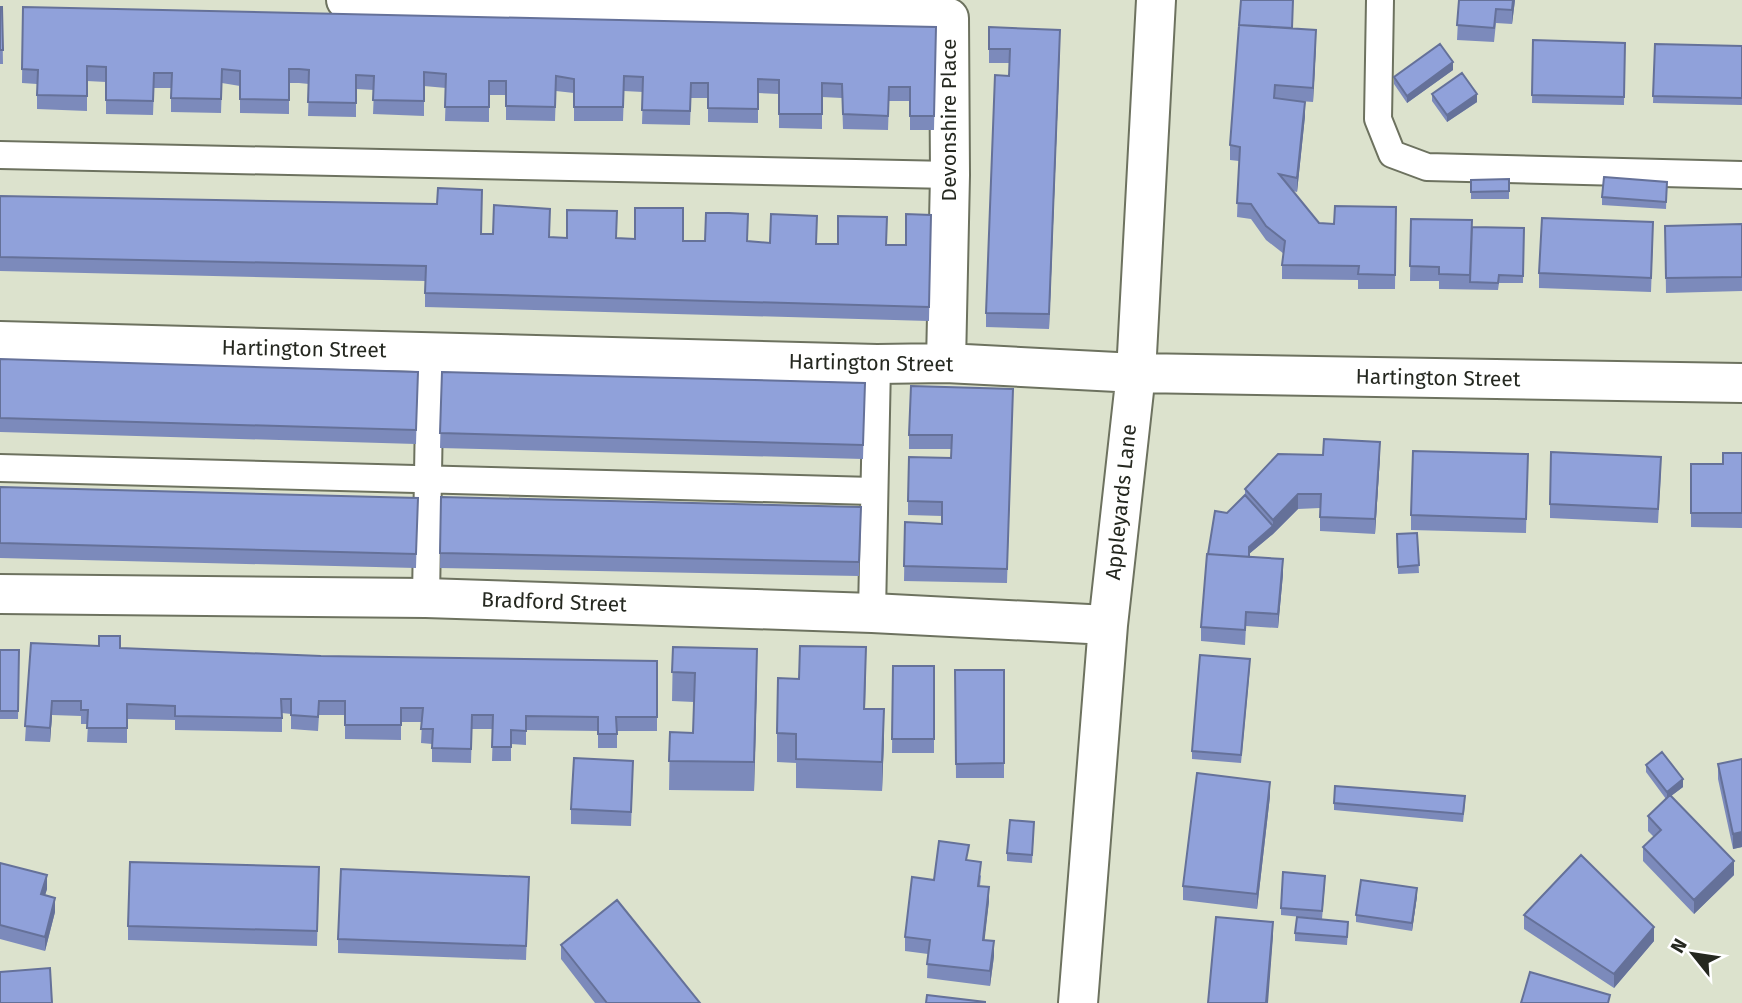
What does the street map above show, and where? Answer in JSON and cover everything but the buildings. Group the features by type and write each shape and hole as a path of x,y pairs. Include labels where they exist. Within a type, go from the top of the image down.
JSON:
{"street":[{"name":"Devonshire Place","path":"346,0 949,18 950,175 946,363"},
{"name":"Appleyards Lane","path":"1078,1003 1108,625 1136,373 1156,0"},
{"name":"Hartington Street","path":"0,341 877,364 946,363 1136,373 1742,383"},
{"name":"Bradford Street","path":"0,594 426,598 872,613 1108,625"}],"lane":[{"path":"1380,0 1378,119 1392,154 1427,167 1742,176"},
{"path":"0,155 950,175"},
{"path":"426,598 430,352"},
{"path":"872,613 877,364"},
{"path":"0,468 873,491"}]}
